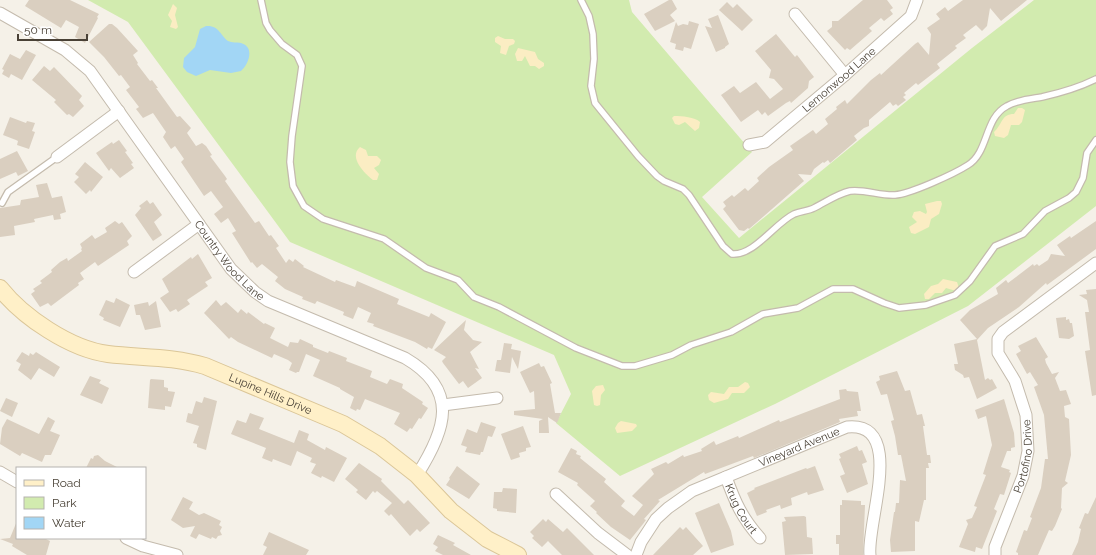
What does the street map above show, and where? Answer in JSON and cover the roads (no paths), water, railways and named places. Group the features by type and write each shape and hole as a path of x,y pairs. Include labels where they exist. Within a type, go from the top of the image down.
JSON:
{"street":[{"name":"Lemonwood Lane","path":"749,145 765,142 845,75 911,16 917,0"},
{"name":"Country Wood Lane","path":"0,13 65,50 90,71 231,269 255,292 268,301 405,358 417,365 435,383 443,405 441,430 432,451 417,475"},
{"path":"795,14 845,75"},
{"path":"57,157 119,111"},
{"path":"134,272 199,224"},
{"name":"Portofino Drive","path":"995,555 995,547 1023,476 1028,451 1026,415 1014,381 998,353 998,339 1003,332 1096,264"},
{"name":"Lupine Hills Drive","path":"0,288 23,313 54,334 90,350 107,354 152,356 186,360 205,366 343,424 385,448 417,475 451,511 487,539 518,555"},
{"path":"443,405 498,398"},
{"name":"Vineyard Avenue","path":"636,555 641,542 656,520 668,508 692,491 847,427 859,426 866,429 875,438 880,462 879,490 872,521 870,555"},
{"path":"0,472 16,481"},
{"name":"Krug Court","path":"726,477 735,501 746,523 760,538"},
{"path":"556,494 598,533 627,555"},
{"path":"128,539 143,546 177,555"}],"lane":[{"path":"261,0 266,23 270,30 282,44 297,55 302,66 291,141 290,162 293,186 304,206 323,219 384,240 426,268 458,280 474,296 499,307 576,348 622,366 635,366 672,355 691,346 731,332 763,314 798,308 833,289 853,289 899,308 916,307 938,302 955,295 970,281 996,246 1023,234 1045,211 1069,198 1076,192 1083,178 1087,153 1096,140"},
{"path":"581,0 589,16 593,34 594,59 591,86 595,103 638,156 657,176 664,181 683,189 689,195 723,246 732,254 753,248 761,239 791,216 814,208 844,193 859,191 896,195 965,167 980,154 994,120 1003,108 1016,102 1046,96 1096,79"},
{"path":"2,203 8,192 57,157"}],"water":[{"path":"206,26 217,29 228,41 241,43 248,48 248,60 241,71 231,73 210,70 196,76 187,72 183,67 184,58 195,47 200,29"}]}
